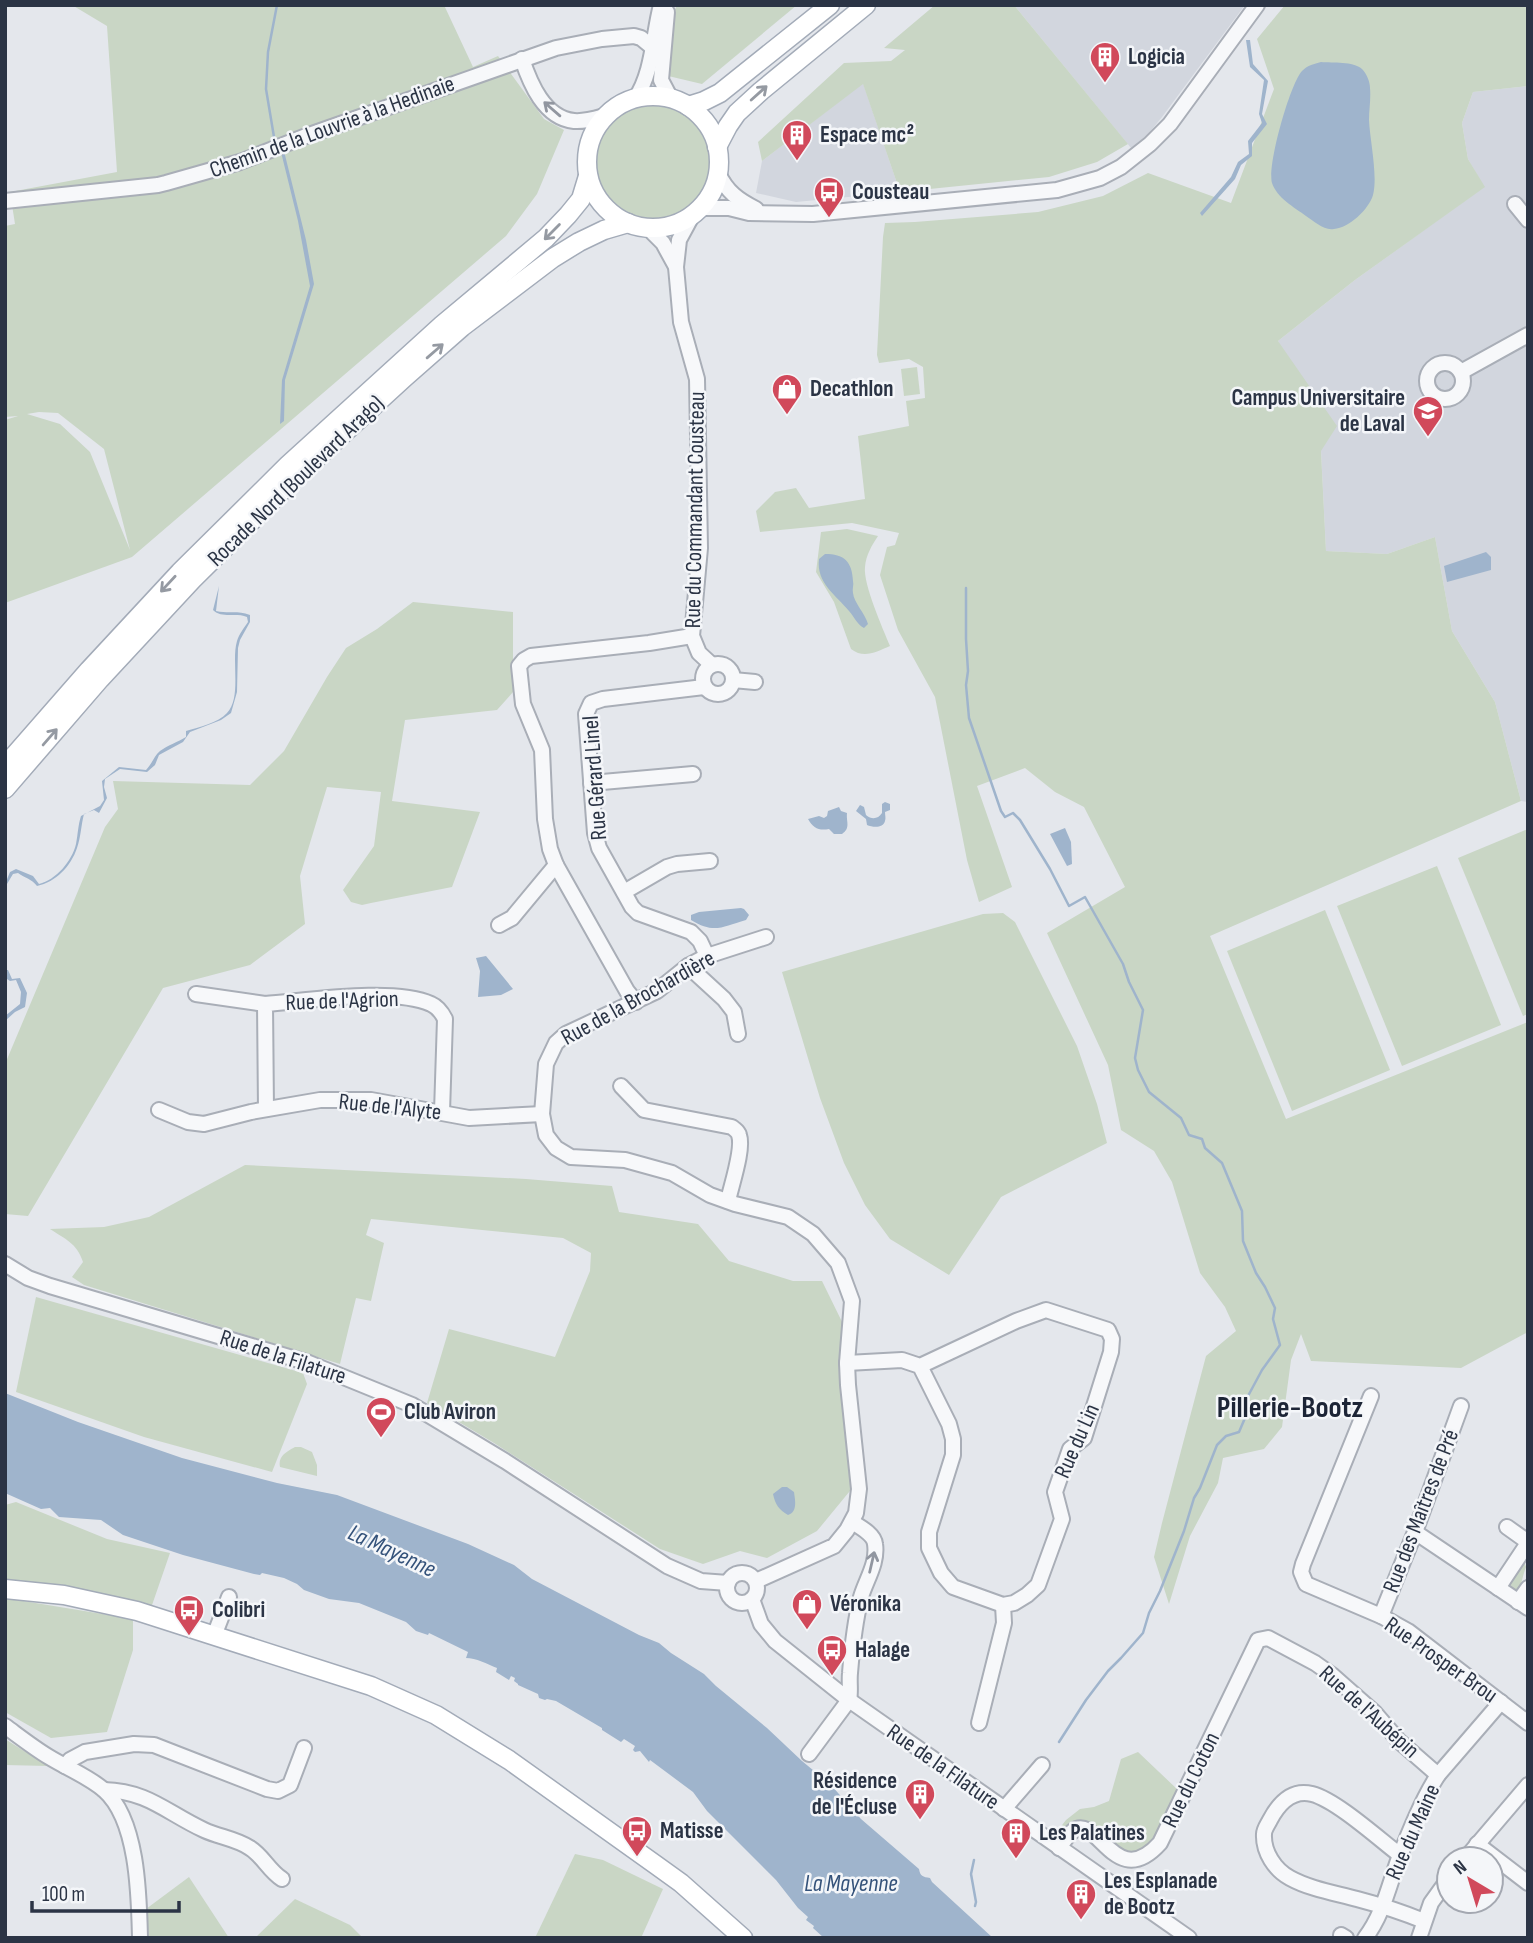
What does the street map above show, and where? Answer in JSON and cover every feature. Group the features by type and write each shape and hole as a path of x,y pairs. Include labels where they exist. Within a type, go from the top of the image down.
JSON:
{"main road":[{"path":"688,106 720,93 830,5"},
{"path":"717,147 737,113 866,5"},
{"path":"653,96 671,99 688,106 706,124 717,147 718,173 715,186 696,212 671,226 648,228 628,223 610,212 596,195 588,176 590,143 597,128 621,105 653,96"},
{"name":"Rocade Nord (Boulevard Arago)","path":"5,766 180,572 288,465 442,326 546,238 581,199 588,176"},
{"name":"Rocade Nord (Boulevard Arago)","path":"5,789 100,679 192,580 404,377 462,327 554,258 604,230 628,223"},
{"path":"5,1589 64,1595 137,1611 371,1686 436,1715 509,1760 664,1871 743,1938"}],"street":[{"path":"635,99 648,75 661,5"},
{"path":"668,5 661,80 671,99"},
{"path":"696,212 718,208 749,213 813,214 1057,190 1100,178 1121,167 1170,124 1257,5"},
{"name":"Chemin de la Louvrie à la Hedinaie","path":"5,201 166,183 240,162 555,48 634,36 652,47"},
{"path":"522,59 537,94 554,113 574,121 588,121 608,115"},
{"path":"718,173 725,188 744,203 758,211 774,213"},
{"path":"1515,204 1528,220"},
{"name":"Rue du Commandant Cousteau","path":"696,212 679,240 676,267 681,322 697,379 699,548 696,613 692,636 699,653 712,665"},
{"name":"Rue du Commandant Cousteau","path":"648,228 663,243 676,267"},
{"path":"1461,372 1528,335"},
{"path":"636,1002 627,991 556,865 550,849 545,819 542,750 523,704 519,666 531,656 692,636"},
{"path":"717,664 726,666 733,680 730,688 722,694 712,694 704,687 703,677 704,672 717,664"},
{"path":"733,680 755,682"},
{"name":"Rue Gérard Linel","path":"704,687 603,699 591,703 586,714 598,845 632,907 638,913 691,932 700,941 706,956"},
{"path":"591,783 693,774"},
{"path":"624,892 667,867 710,861"},
{"path":"499,925 512,918 556,865"},
{"name":"Rue de la Brochardière","path":"756,1581 834,1546 852,1522 858,1503 847,1363 852,1301 838,1263 813,1234 788,1217 710,1195 672,1172 625,1160 570,1157 545,1135 542,1114 546,1064 556,1043 566,1034 657,991 688,965 706,956 766,937"},
{"path":"688,965 733,1012 738,1034"},
{"name":"Rue de l'Agrion","path":"195,994 265,1004 375,995 407,997 432,1004 445,1020 442,1112"},
{"name":"Rue de l'Agrion","path":"265,1004 266,1109"},
{"path":"621,1086 644,1110 732,1127 736,1131 740,1137 740,1150 728,1201"},
{"name":"Rue de l'Alyte","path":"159,1110 188,1122 204,1124 266,1109 320,1100 371,1100 469,1118 542,1114"},
{"name":"Rue de la Filature","path":"5,1264 27,1278 50,1286 309,1363 412,1405 505,1461 667,1566 701,1581 728,1583"},
{"name":"Rue du Lin","path":"920,1366 1016,1321 1046,1310 1108,1331 1112,1339 1111,1352 1084,1438 1070,1449 1055,1492 1062,1519 1038,1585 1027,1595 1003,1605"},
{"path":"847,1363 902,1360 920,1366 948,1424 953,1438 953,1455 929,1532 929,1548 941,1573 953,1587 1003,1605 1004,1623 979,1724"},
{"name":"Rue Prosper Brou","path":"1371,1396 1303,1564 1301,1572 1306,1584 1381,1616 1408,1632 1528,1723"},
{"name":"Rue des Maîtres de Pré","path":"1381,1616 1461,1406"},
{"path":"809,1754 849,1700 849,1673 857,1618 876,1546 874,1539 852,1522"},
{"path":"1498,1588 1528,1543 1507,1527"},
{"path":"1415,1532 1523,1605 1528,1588"},
{"path":"739,1573 749,1574 756,1581 757,1591 752,1600 744,1603 732,1599 728,1592 730,1578 739,1573"},
{"path":"214,1636 229,1597"},
{"name":"Rue de la Filature","path":"752,1600 761,1624 775,1641 849,1700 1189,1938"},
{"name":"Rue de l'Aubépin","path":"1258,1640 1268,1638 1332,1675 1438,1775"},
{"name":"Rue du Coton","path":"1059,1847 1074,1830 1082,1828 1094,1833 1114,1854 1127,1859 1138,1859 1151,1854 1160,1843 1258,1640"},
{"name":"Rue du Maine","path":"1365,1938 1383,1905 1400,1855 1431,1786 1502,1702"},
{"path":"5,1726 104,1790 115,1802 130,1833 140,1938"},
{"path":"65,1766 85,1752 134,1744 154,1745 278,1791 290,1785 304,1748"},
{"path":"1004,1809 1042,1765"},
{"path":"1528,1784 1477,1844 1528,1883"},
{"path":"104,1790 122,1790 144,1797 205,1830 250,1848 282,1879"},
{"path":"1400,1855 1326,1798 1309,1793 1287,1798 1277,1808 1264,1831 1269,1857 1289,1878 1383,1905 1424,1921"},
{"path":"1419,1938 1435,1899"}],"shaded area":[{"path":"1014,5 1245,5 1162,117 1148,134 1131,148"},
{"path":"863,83 900,192 796,202 756,193 762,161"},
{"name":"Campus Universitaire de Laval","path":"1528,86 1528,802 1521,801 1495,702 1452,631 1435,537 1387,554 1326,551 1321,450 1278,341 1355,280 1484,187 1468,159 1462,123 1473,92"}],"green space":[{"path":"72,5 444,5 473,67 498,56 544,119 564,130 537,194 506,236 132,557 5,603 5,420 18,416 5,417 5,226 15,224 10,192 117,172 107,26","holes":["58,413 104,449 130,550 90,452 60,424 27,414"]},
{"path":"677,5 797,5 702,84 664,75 672,17"},
{"path":"935,5 1014,5 1128,144 1097,162 1049,177 900,192 863,84 762,161 758,142 844,63 891,61 905,50 884,48"},
{"path":"1285,5 1528,5 1528,86 1473,92 1462,123 1468,159 1485,187 1355,280 1278,341 1337,426 1321,451 1326,551 1387,554 1435,537 1452,631 1495,702 1521,801 1210,936 1286,1119 1528,1022 1528,1332 1461,1368 1311,1361 1301,1334 1291,1360 1282,1427 1264,1449 1223,1458 1218,1483 1190,1536 1169,1604 1154,1557 1162,1523 1206,1356 1236,1331 1225,1307 1200,1273 1172,1182 1154,1151 1121,1130 1108,1065 1047,933 1125,887 1084,807 1055,792 1025,768 977,786 1012,887 979,902 967,860 935,697 898,630 880,575 887,547 895,545 899,533 852,523 760,532 756,511 775,492 796,488 809,508 865,499 858,436 909,426 906,401 925,398 923,367 909,359 879,363 877,355 885,223 1038,212 1103,196 1148,173 1231,203 1274,89 1257,39"},
{"path":"653,105 675,110 694,122 706,141 711,163 706,185 694,204 675,216 653,221 631,216 612,204 600,185 595,163 600,141 612,122 631,110"},
{"path":"917,367 920,394 904,396 901,369"},
{"path":"847,529 878,536 867,558 865,575 874,607 890,646 870,653 861,654 851,649 834,602 816,572 821,532"},
{"path":"413,602 513,612 513,692 497,710 405,720 392,801 480,812 452,887 362,905 351,902 343,890 374,846 381,792 327,787 300,876 305,924 250,965 163,988 28,1216 5,1214 5,1064 105,827 118,809 113,781 250,785 284,751 346,648"},
{"path":"1528,829 1528,1014 1523,1016 1458,858"},
{"path":"1437,866 1501,1025 1402,1066 1337,906"},
{"path":"1325,910 1390,1070 1292,1111 1227,951"},
{"path":"1003,913 1015,922 1077,1046 1107,1143 1001,1197 949,1275 890,1239 865,1205 844,1163 820,1098 782,972 983,914"},
{"path":"245,1165 612,1186 619,1212 698,1224 729,1261 793,1281 822,1281 846,1330 854,1486 817,1531 767,1558 740,1551 703,1564 660,1549 427,1403 449,1329 555,1357 590,1271 591,1253 563,1238 371,1219 366,1235 384,1243 371,1301 356,1298 340,1364 84,1285 72,1277 83,1262 70,1242 50,1229 104,1227 149,1217"},
{"path":"36,1297 303,1373 307,1384 272,1472 144,1437 16,1392"},
{"path":"295,1447 312,1452 317,1465 317,1476 280,1467 281,1457"},
{"path":"16,1502 107,1539 170,1553 151,1608 5,1582 5,1505"},
{"path":"1524,1562 1526,1567 1517,1594 1508,1589 1507,1583"},
{"path":"5,1598 133,1619 133,1650 107,1732 51,1738 5,1712"},
{"path":"5,1739 48,1766 5,1765"},
{"path":"1138,1752 1178,1790 1156,1840 1146,1849 1131,1853 1117,1850 1105,1840 1063,1831 1056,1833 1066,1820 1080,1809 1109,1801 1121,1759"},
{"path":"575,1854 603,1860 663,1889 641,1938 535,1938"},
{"path":"189,1877 229,1938 149,1938 146,1909"},
{"path":"295,1899 350,1925 363,1938 255,1938"}],"water":[{"path":"1246,40 1250,40 1253,64 1268,81 1262,114 1267,124 1252,143 1252,156 1241,165 1235,179 1202,216 1200,213 1231,177 1238,162 1249,154 1248,141 1262,123 1259,114 1264,80 1250,67"},
{"path":"1321,62 1358,66 1368,78 1370,86 1369,120 1375,178 1373,195 1358,217 1334,229 1319,225 1291,206 1278,193 1272,183 1271,174 1276,143 1297,79 1309,66"},
{"path":"284,151 314,284 285,380 284,421 280,424 282,380 310,286 281,152"},
{"path":"1486,552 1491,557 1491,570 1447,582 1444,566"},
{"path":"825,554 842,557 849,564 854,597 868,624 864,628 824,582 819,559"},
{"path":"219,586 216,611 250,615 250,622 238,648 237,692 231,713 221,720 190,732 183,742 159,755 155,765 147,772 120,769 105,779 107,798 99,813 94,810 87,813 100,806 104,800 102,781 119,767 146,770 160,751 186,737 186,731 208,724 227,713 234,698 235,649 240,633 248,622 247,617 221,614 213,610"},
{"path":"882,804 890,804 890,810 885,812 884,824 880,826 867,825 866,819 856,811 860,805 864,807 866,815 877,818 882,813"},
{"path":"839,807 847,813 847,827 842,834 817,828 808,819 819,816 824,818 828,811"},
{"path":"84,814 77,848 62,872 37,886 18,873 13,874 5,884 10,872 16,869 33,876 39,884 57,874 74,850 80,819"},
{"path":"1065,828 1071,842 1072,864 1067,866 1050,834"},
{"path":"741,908 749,915 746,920 724,927 706,927 691,920 691,915 699,912"},
{"path":"486,956 513,989 501,995 478,997 480,971 476,958"},
{"path":"5,970 8,970 12,979 20,978 27,993 25,1007 5,1021 5,1016 20,1004 21,992 16,980 7,979"},
{"name":"La Mayenne","path":"5,1393 182,1458 277,1483 337,1495 468,1544 514,1565 532,1579 659,1643 704,1674 767,1728 831,1785 861,1819 919,1869 922,1876 930,1878 993,1938 824,1938 806,1920 808,1917 776,1880 707,1811 693,1792 650,1760 649,1762 640,1751 635,1752 635,1746 624,1739 621,1742 556,1701 539,1698 538,1694 518,1685 514,1681 515,1678 511,1676 509,1680 496,1672 497,1668 466,1658 468,1652 429,1633 428,1635 416,1631 406,1622 359,1603 329,1599 304,1590 284,1578 254,1574 183,1555 123,1535 101,1520 59,1517 50,1508 41,1509 5,1493"},
{"path":"782,1487 794,1492 795,1509 788,1515 778,1506 773,1494"}],"waterway":[{"path":"274,137 266,89 268,52 277,5"},
{"path":"966,588 966,685 969,718 1001,811 1005,817 1013,813 1020,820 1069,906 1085,897 1123,964 1143,1010 1135,1058 1138,1070 1149,1092 1181,1118 1189,1135 1202,1139 1205,1148 1222,1163 1242,1211 1243,1241 1275,1308 1273,1319 1280,1345 1248,1396 1245,1418 1239,1432 1226,1436 1217,1445 1143,1633 1108,1671 1059,1742"},
{"path":"974,1860 971,1874 975,1906"}],"place":[{"name":"Logicia","path":"1105,84"},
{"name":"Espace mc²","path":"797,162"},
{"name":"Cousteau","path":"829,219"},
{"name":"Decathlon","path":"787,416"},
{"name":"Campus Universitaire de Laval","path":"1428,438"},
{"name":"Club Aviron","path":"381,1439"},
{"name":"Véronika","path":"807,1631"},
{"name":"Colibri","path":"189,1637"},
{"name":"Halage","path":"832,1677"},
{"name":"Résidence de l'Écluse","path":"920,1821"},
{"name":"Matisse","path":"637,1858"},
{"name":"Les Palatines","path":"1016,1860"},
{"name":"Les Esplanade de Bootz","path":"1081,1921"}],"district":[{"name":"Pillerie-Bootz","path":"1290,1408"}]}
